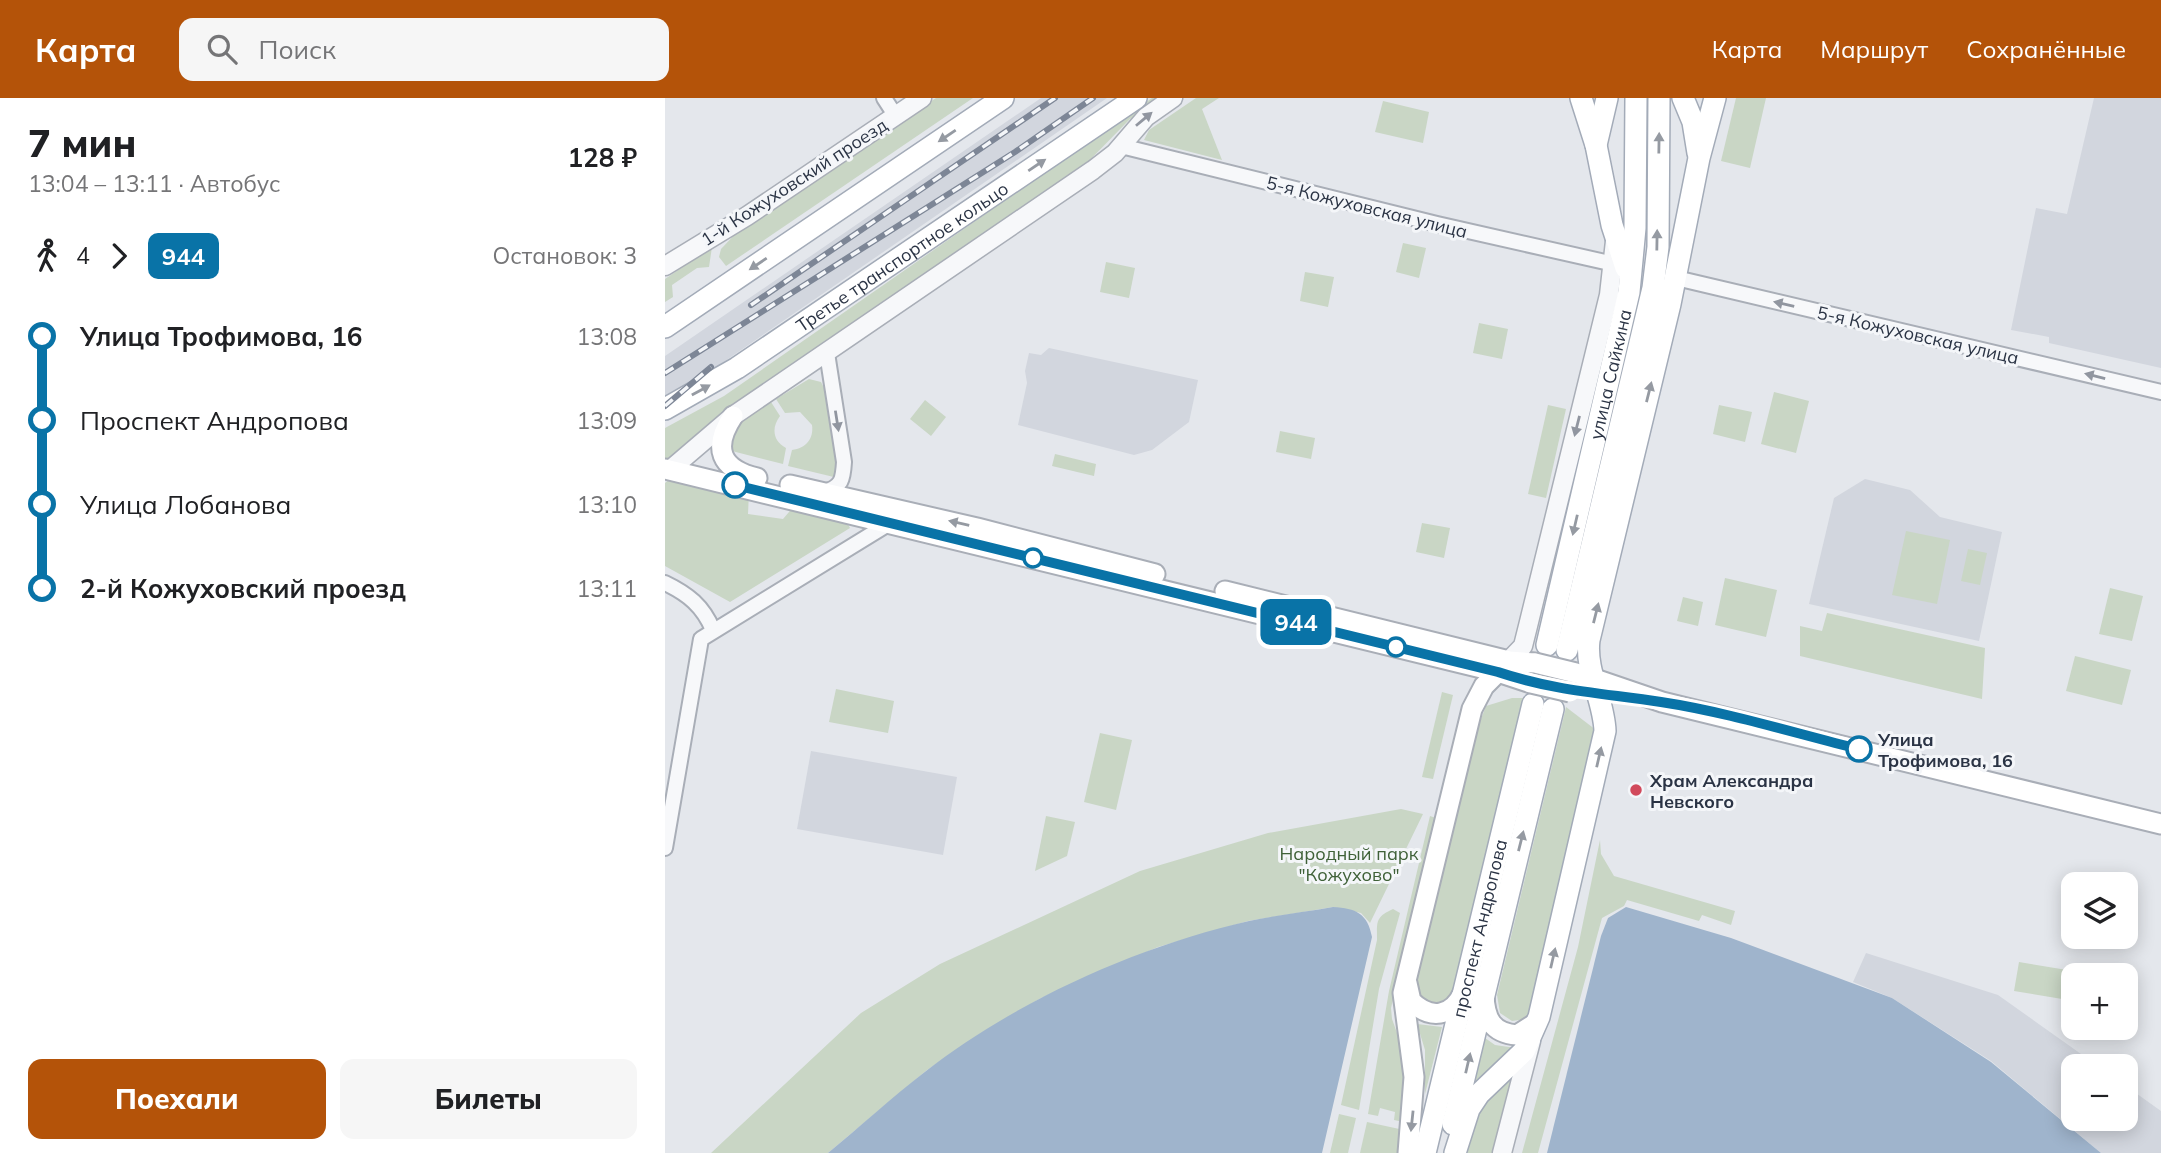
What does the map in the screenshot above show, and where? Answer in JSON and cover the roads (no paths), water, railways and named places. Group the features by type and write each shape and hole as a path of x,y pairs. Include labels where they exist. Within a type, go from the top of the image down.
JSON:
{"main road":[{"path":"665,327 1003,98"},
{"name":"Третье транспортное кольцо","path":"665,409 737,368 1136,98"},
{"path":"1581,98 1596,145 1616,245 1629,292"},
{"path":"1596,145 1607,98"},
{"name":"улица Сайкина","path":"1550,653 1629,292 1635,228 1636,98"},
{"name":"улица Сайкина","path":"1550,653 1643,331 1656,267 1659,98"},
{"path":"1683,98 1693,122 1699,158"},
{"name":"улица Сайкина","path":"1685,225 1715,98"},
{"path":"1585,685 1589,664 1589,640 1676,278 1685,225"},
{"path":"733,416 722,433 721,448 736,472 756,478 909,511 1503,666 1539,699 1585,685 2161,824"},
{"path":"667,471 1503,666 1550,653 1585,685 1605,731 1536,1023 1524,1051 1479,1094 1469,1109 1454,1153"},
{"path":"1408,1153 1414,1077 1403,1006 1408,970 1472,709 1484,686 1503,666"},
{"name":"проспект Андропова","path":"1446,1153 1474,991 1539,699"},
{"path":"1408,970 1411,1002 1427,1013 1438,1015 1453,1009 1474,991 1486,1017 1498,1031 1517,1035 1536,1023"},
{"name":"проспект Андропова","path":"1425,1153 1474,991"}],"street":[{"path":"884,98 895,116"},
{"name":"1-й Кожуховский проезд","path":"665,266 747,216 922,98"},
{"path":"667,471 733,416 1093,170 1121,146 1146,117 1173,98"},
{"name":"5-я Кожуховская улица","path":"1121,146 1437,224 1616,245"},
{"path":"1503,666 1523,646 1616,245 1635,188"},
{"name":"улица Сайкина","path":"1643,331 1685,225"},
{"name":"5-я Кожуховская улица","path":"1676,278 2161,392"},
{"path":"824,492 836,489 843,479 844,462 827,353"},
{"path":"665,848 701,639 909,511"},
{"path":"665,583 689,595 706,613 713,630"},
{"path":"1502,1153 1536,1023"}],"water":[{"path":"1333,907 1360,914 1372,937 1322,1153 828,1153 913,1081 961,1045 1038,999 1164,945 1259,919"},
{"path":"1626,907 1731,938 1892,998 1991,1062 2061,1120 2061,1131 2074,1131 2101,1153 1547,1153 1601,936 1608,918"}],"railway":[{"path":"751,305 1055,98"},
{"path":"665,373 1015,152 1093,98"},
{"path":"665,406 711,367"}],"place":[{"name":"Улица Трофимова, 16","path":"1859,749"},
{"name":"Храм Александра Невского","path":"1636,790"}],"park label":[{"name":"Народный парк \"Кожухово\"","path":"1349,863"}]}
